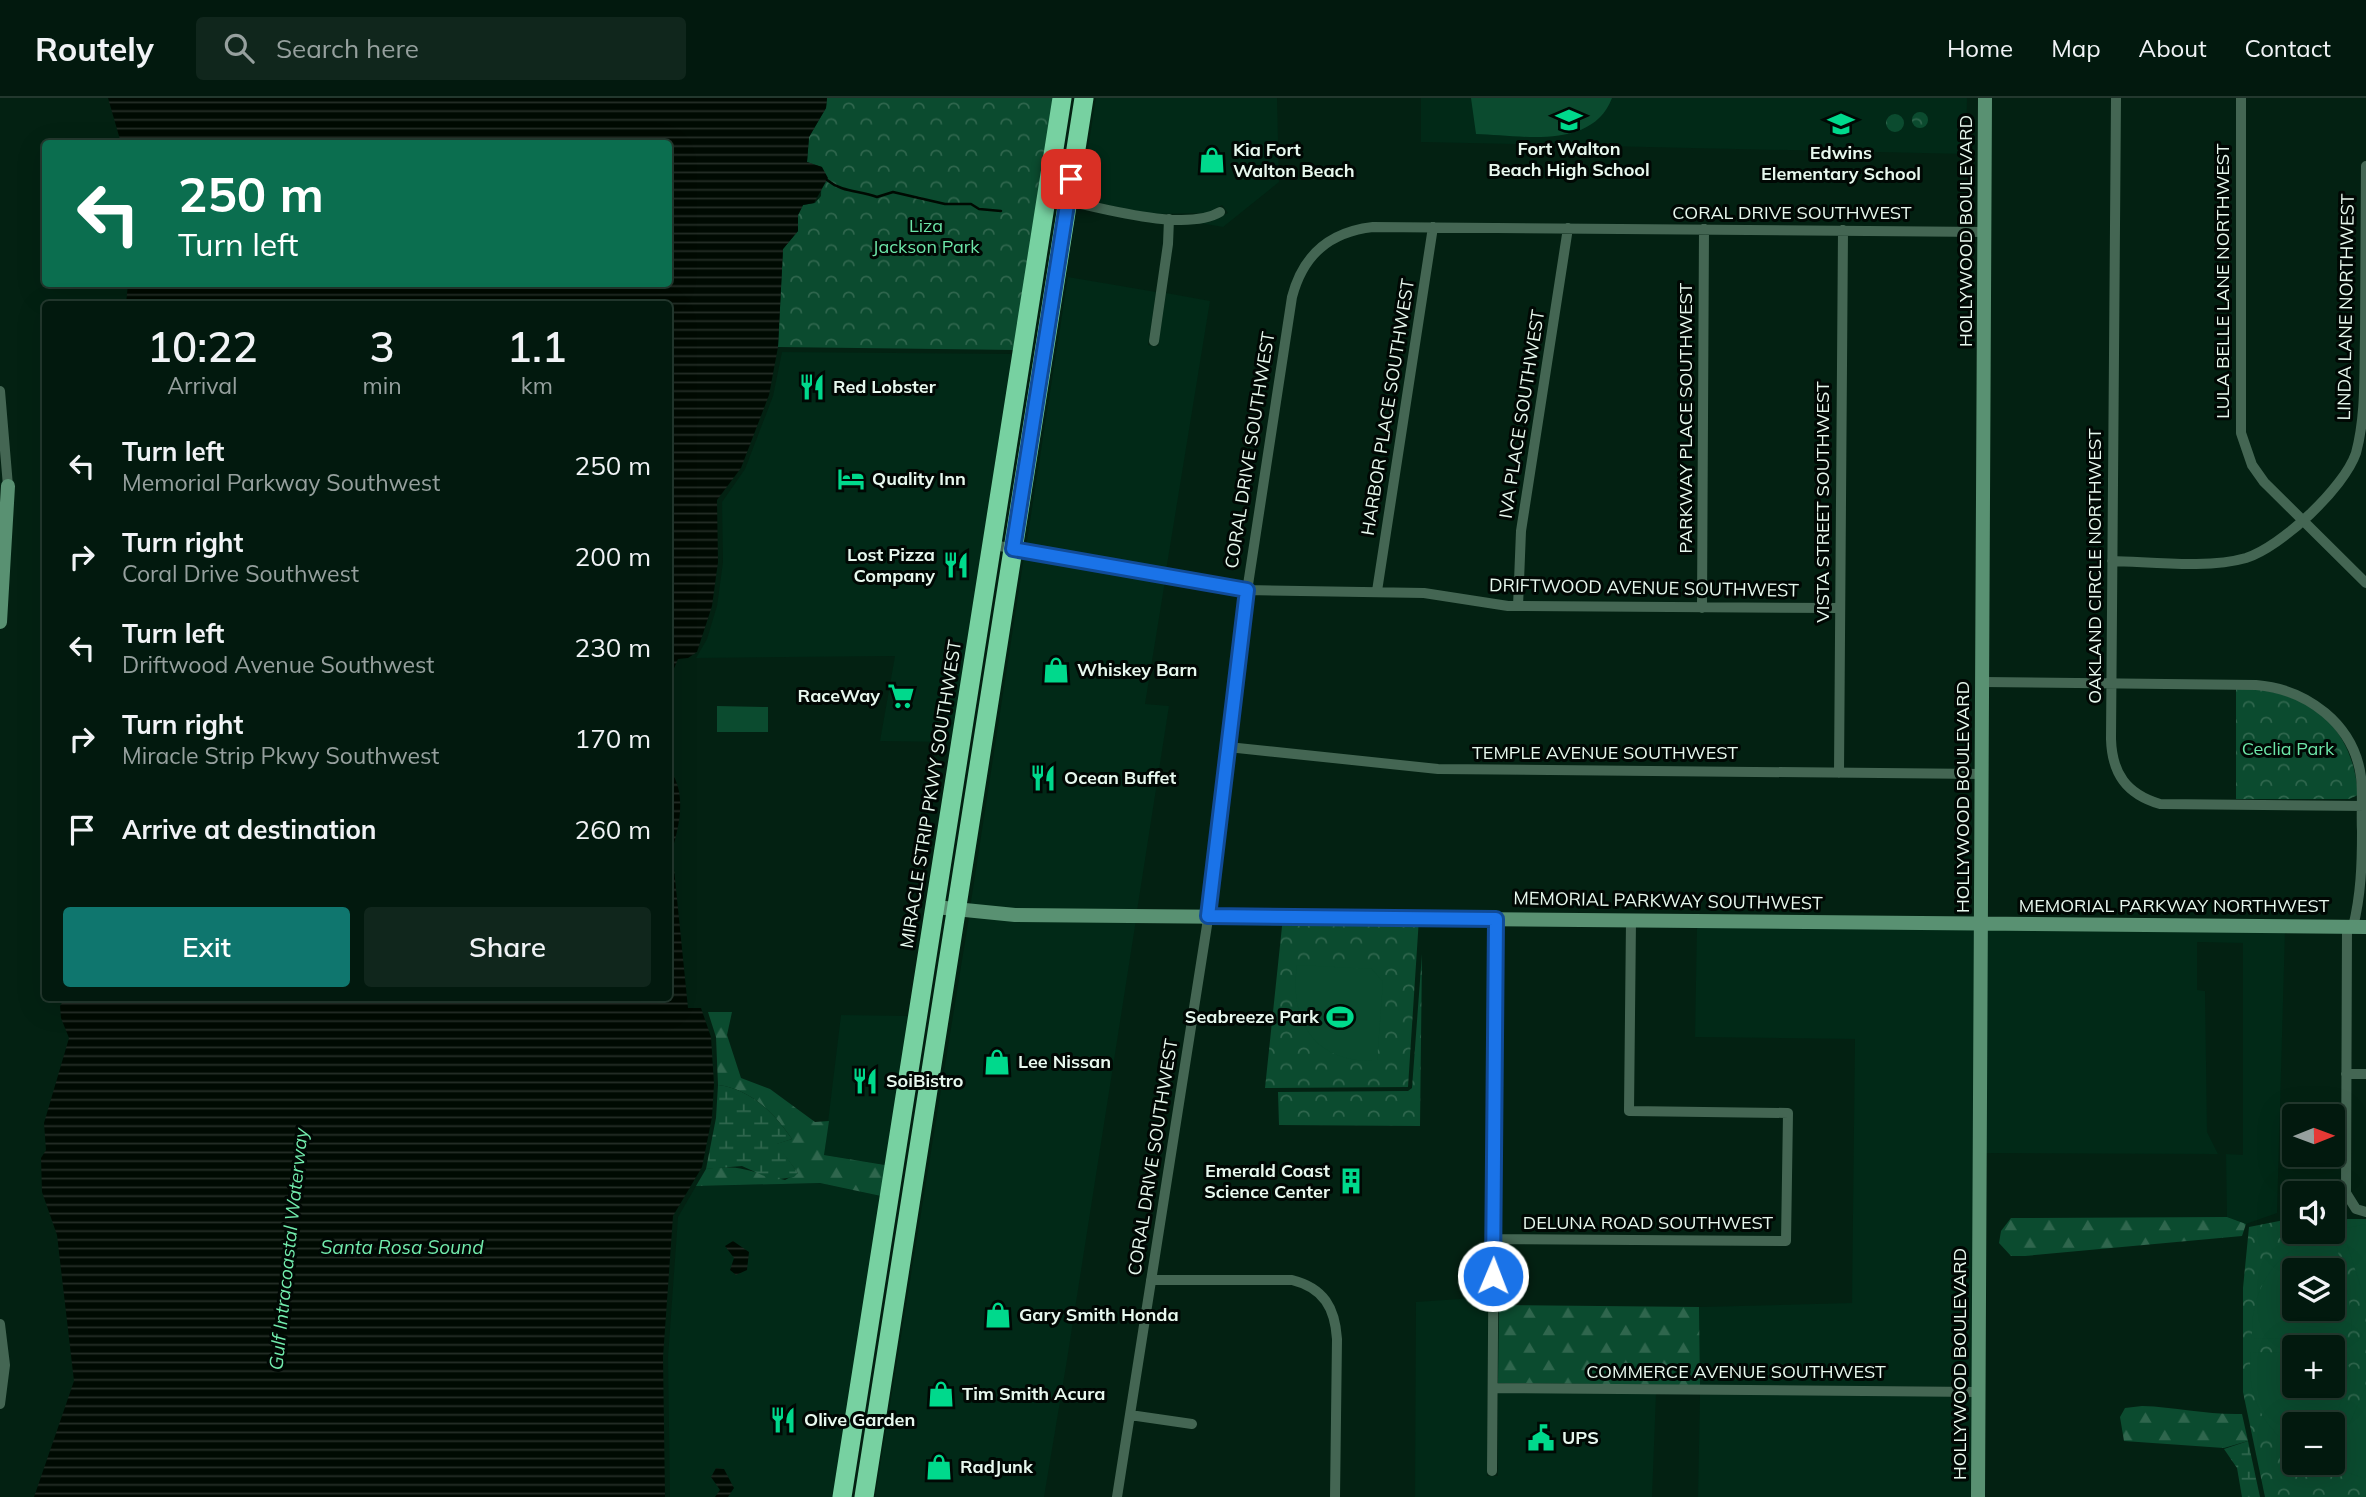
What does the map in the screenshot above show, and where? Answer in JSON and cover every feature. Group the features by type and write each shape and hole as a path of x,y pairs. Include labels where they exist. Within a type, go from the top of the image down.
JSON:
{"highway":[{"name":"MIRACLE STRIP PKWY SOUTHWEST","path":"842,1497 1062,98"},
{"path":"864,1497 1084,98"}],"street":[{"name":"HOLLYWOOD BOULEVARD","path":"1978,1497 1985,98"},
{"name":"OAKLAND CIRCLE NORTHWEST","path":"2116,98 2111,683 2113,764 2128,788 2144,799 2165,804 2364,806"},
{"name":"LULA BELLE LANE NORTHWEST","path":"2241,98 2241,433 2258,473 2301,521 2366,583"},
{"name":"LINDA LANE NORTHWEST","path":"2112,561 2235,560 2263,551 2301,521 2334,488 2350,467 2363,427 2366,166"},
{"path":"1068,201 1148,218 1209,218 1220,212"},
{"path":"1154,341 1169,219"},
{"name":"CORAL DRIVE SOUTHWEST","path":"1117,1497 1208,916 1247,590 1292,297 1302,267 1324,243 1347,231 1373,227 1986,232"},
{"name":"HARBOR PLACE SOUTHWEST","path":"1377,592 1433,227"},
{"name":"IVA PLACE SOUTHWEST","path":"1518,606 1521,531 1568,228"},
{"name":"PARKWAY PLACE SOUTHWEST","path":"1702,608 1704,229"},
{"name":"VISTA STREET SOUTHWEST","path":"1839,773 1843,230"},
{"path":"0,391 8,486 0,622"},
{"name":"DRIFTWOOD AVENUE SOUTHWEST","path":"991,544 1247,590 1442,594 1518,606 1840,608"},
{"path":"1983,682 2256,685 2296,693 2323,710 2348,740 2361,777 2364,806 2361,894 2356,927 2346,1074 2346,1193 2361,1210"},
{"name":"TEMPLE AVENUE SOUTHWEST","path":"1228,747 1438,769 1983,774"},
{"name":"MEMORIAL PARKWAY SOUTHWEST","path":"935,907 1015,915 1982,924"},
{"path":"1492,1471 1496,919"},
{"name":"DELUNA ROAD SOUTHWEST","path":"1494,1239 1786,1241 1787,1113 1629,1111 1631,920"},
{"name":"MEMORIAL PARKWAY NORTHWEST","path":"1982,924 2356,927"},
{"path":"2346,1074 2366,1074"},
{"path":"1151,1280 1292,1280 1313,1287 1327,1300 1333,1310 1336,1331 1335,1497"},
{"path":"0,1324 5,1365 0,1404"},
{"name":"COMMERCE AVENUE SOUTHWEST","path":"1493,1388 1979,1392"},
{"path":"1130,1415 1192,1424"}],"shaded area":[{"path":"1096,98 1277,98 1279,182 1223,227 1200,223 1210,222 1228,213 1222,205 1208,213 1151,214 1080,199"},
{"path":"1421,98 1967,98 1966,154 1421,142"},
{"path":"1068,277 1156,292 1148,345 1158,346 1166,293 1210,301 1166,571 1026,547"},
{"path":"782,352 1012,354 952,742 880,741 895,656 696,658 707,639 717,606 723,562 722,502 745,469 773,396"},
{"path":"1024,557 1165,581 1145,704 1169,706 1137,911 970,908"},
{"path":"969,917 1136,920 1067,1360 1044,1497 875,1497"},
{"path":"1697,926 1976,929 1974,1387 1700,1385 1699,1307 1852,1303 1855,1039 1695,1037"},
{"path":"1987,929 2285,931 2277,1213 2246,1224 2227,1217 2226,1154 2243,1155 2243,943 2197,942 2197,990 2205,991 2207,1132 2218,1154 1986,1153"},
{"path":"841,1015 909,1016 885,1165 824,1155"},
{"path":"820,1183 881,1196 833,1497 670,1497 668,1357 678,1217 696,1186"},
{"path":"1488,1297 1487,1476 1498,1476 1498,1392 1656,1394 1652,1497 1415,1497 1416,1302"},
{"path":"1700,1394 1974,1396 1973,1497 1698,1497"}],"green space":[{"name":"Liza Jackson Park","path":"827,98 1062,98 1021,350 778,347 783,249 798,231 798,215 803,205 815,203 821,196 822,167 807,162 809,137 826,108"},
{"path":"1471,98 1612,98 1602,115 1588,126 1572,133 1533,137 1476,134"},
{"path":"1917,112 1923,112 1928,120 1926,126 1917,128 1912,123 1912,117"},
{"path":"1895,114 1901,117 1904,123 1901,129 1895,132 1889,129 1886,123 1889,117"},
{"name":"Ceclia Park","path":"2236,688 2284,695 2304,703 2321,715 2336,730 2347,748 2358,795 2349,799 2236,799"},
{"path":"717,706 768,707 768,732 717,732"},
{"name":"Seabreeze Park","path":"1283,917 1419,918 1408,1087 1265,1088"},
{"path":"1422,954 1420,1126 1279,1125 1278,1092 1408,1091 1412,1088"},
{"name":"Seabreeze Park","path":"1297,965 1372,969 1383,982 1377,1061 1355,1060 1337,1055 1322,1047 1311,1035 1302,1021 1297,1005"},
{"path":"708,1012 732,1012 727,1035 741,1078 770,1089 815,1122 829,1121 824,1155 885,1165 881,1196 820,1183 696,1186 706,1169 718,1167 746,1170 785,1180 798,1173 776,1144 792,1139 778,1121 751,1097 730,1087 718,1085 716,1037"},
{"path":"718,1085 730,1087 751,1097 778,1121 792,1139 777,1144 798,1173 794,1177 773,1180 742,1166 706,1169 716,1118"},
{"path":"2227,1217 2246,1224 2242,1236 2025,1256 2011,1256 1999,1243 2001,1231 2011,1218"},
{"path":"2345,1219 2366,1219 2366,1497 2265,1497 2243,1392 2243,1288 2249,1227 2282,1220 2282,1244 2345,1244"},
{"path":"2366,1224 2366,1303 2345,1238 2345,1228"},
{"path":"2305,1244 2336,1244 2339,1258 2283,1258"},
{"path":"2282,1259 2282,1321 2345,1321 2345,1282 2352,1329 2345,1336 2282,1335 2282,1338 2252,1338 2256,1300 2272,1269"},
{"path":"1499,1305 1699,1307 1700,1385 1498,1383"},
{"path":"2251,1352 2282,1353 2282,1398 2342,1398 2338,1412 2282,1412 2282,1439 2264,1418 2258,1406 2253,1394"},
{"path":"2345,1361 2350,1368 2345,1386"},
{"path":"2366,1386 2366,1479 2345,1472 2345,1435"},
{"path":"2142,1406 2242,1414 2248,1441 2224,1448 2124,1441 2120,1417 2125,1408"},
{"path":"2248,1441 2260,1497 2242,1497 2237,1468 2224,1449"}],"water":[{"path":"108,98 827,98 826,108 809,137 807,162 822,167 828,178 814,203 803,205 798,215 798,231 783,249 778,347 769,395 741,468 717,500 718,562 712,606 697,652 688,658 678,659 672,673 672,301 126,301 128,287 672,287 672,140 120,140"},
{"path":"672,774 679,790 678,825 672,849"},
{"name":"Santa Rosa Sound","path":"674,869 688,1008 701,1008 711,1037 714,1084 712,1117 702,1167 673,1216 663,1357 665,1497 34,1497 74,1381 57,1235 42,1192 41,1158 46,1150 44,1123 69,1038 61,1018 60,1006 63,1001 672,1001"},
{"path":"733,1241 749,1252 747,1270 736,1275 730,1270 734,1258 725,1246"},
{"path":"716,1468 724,1469 734,1488 728,1497 715,1497 720,1490 711,1477"}],"waterway":[{"path":"827,180 845,189 877,197 893,192 945,204 971,204 979,209 1001,211"}],"place":[{"name":"Fort Walton Beach High School","path":"1569,120"},
{"name":"Edwins Elementary School","path":"1841,124"},
{"name":"Kia Fort Walton Beach","path":"1212,160"},
{"name":"Red Lobster","path":"812,387"},
{"name":"Quality Inn","path":"851,479"},
{"name":"Lost Pizza Company","path":"956,565"},
{"name":"Whiskey Barn","path":"1056,670"},
{"name":"RaceWay","path":"901,696"},
{"name":"Ocean Buffet","path":"1043,778"},
{"name":"Seabreeze Park","path":"1340,1017"},
{"name":"Lee Nissan","path":"997,1062"},
{"name":"SoiBistro","path":"865,1081"},
{"name":"Emerald Coast Science Center","path":"1351,1181"},
{"name":"Gary Smith Honda","path":"998,1315"},
{"name":"Tim Smith Acura","path":"941,1394"},
{"name":"Olive Garden","path":"783,1420"},
{"name":"UPS","path":"1541,1438"},
{"name":"RadJunk","path":"939,1467"}],"route":[{"path":"1071,179 1013,549 1061,560 1247,590 1208,916 1496,919 1493,1276"}],"water label":[{"name":"Gulf Intracoastal Waterway","path":"288,1249"}]}
